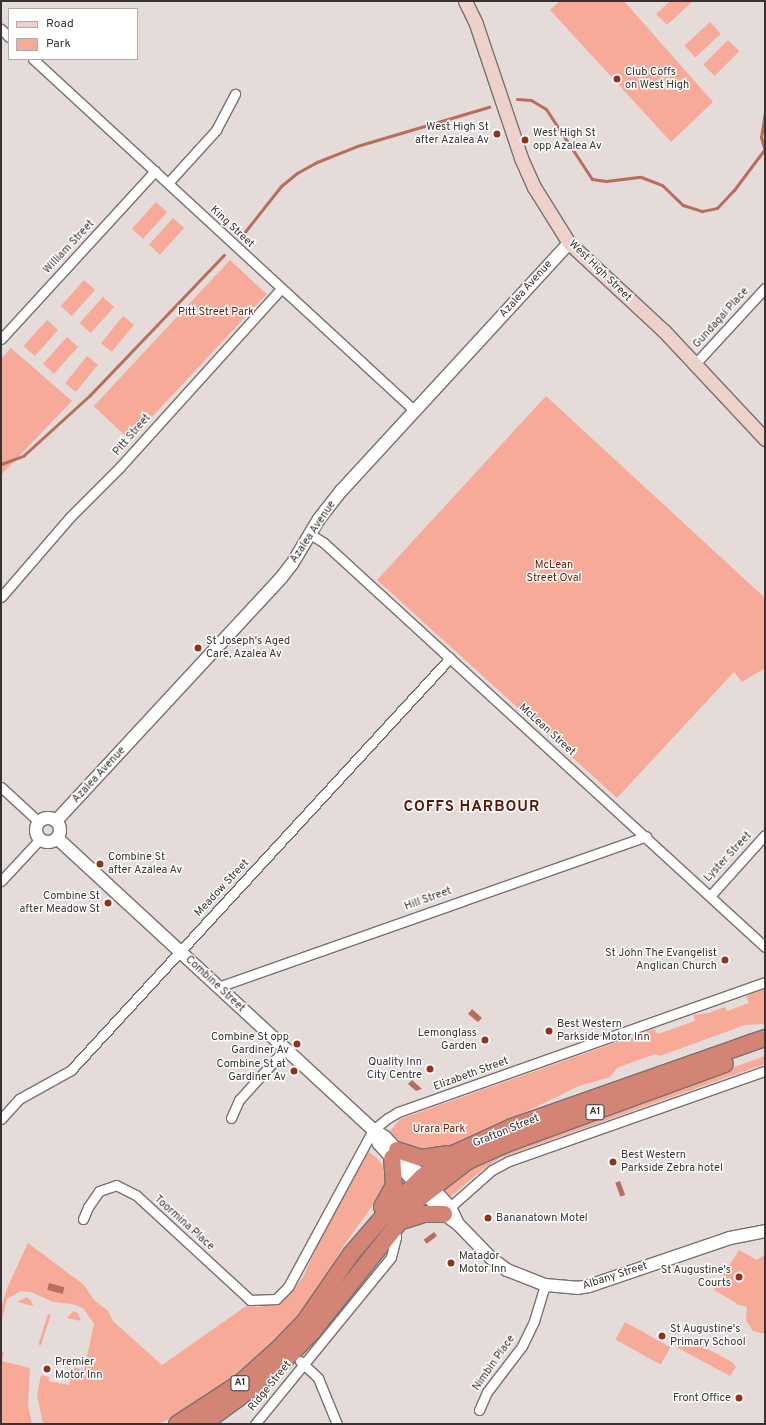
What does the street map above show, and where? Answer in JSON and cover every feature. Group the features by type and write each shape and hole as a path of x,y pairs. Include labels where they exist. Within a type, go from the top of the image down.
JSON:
{"highway":[{"name":"Grafton Street","path":"177,1424 240,1383 294,1332 323,1296 351,1254 454,1153 506,1129 765,1038"},
{"name":"Grafton Street","path":"292,1353 399,1227 423,1185 488,1151 765,1049"},
{"path":"351,1254 352,1246 393,1189 395,1154 422,1158 454,1153"},
{"path":"399,1227 423,1214 447,1210"},
{"name":"A1","path":"204,1424 262,1381 292,1353"}],"main road":[{"name":"West High Street","path":"465,1 476,24 521,158 534,187 569,243 695,364 765,438"}],"street":[{"name":"King Street","path":"34,60 415,411"},
{"path":"168,183 216,130 235,94"},
{"name":"William Street","path":"1,339 155,171"},
{"name":"Azalea Avenue","path":"56,821 280,578 342,490 569,243"},
{"name":"Gundagai Place","path":"695,364 765,288"},
{"name":"Pitt Street","path":"1,597 70,517 120,467 281,289"},
{"name":"McLean Street","path":"310,534 323,542 646,836 765,947"},
{"name":"Meadow Street","path":"1,1120 19,1099 71,1070 450,658"},
{"path":"1,787 39,822"},
{"path":"46,818 56,821 60,830 57,838 49,842 40,839 35,830 39,822 46,818"},
{"name":"Lyster Street","path":"710,896 765,835"},
{"name":"Hill Street","path":"218,987 646,836"},
{"name":"Combine Street","path":"57,838 373,1130 379,1144 395,1154 423,1185"},
{"path":"1,881 40,839"},
{"name":"Elizabeth Street","path":"276,1299 288,1287 373,1130 398,1112 765,982"},
{"path":"231,1118 240,1100 285,1049"},
{"path":"447,1210 492,1170 509,1161 765,1071"},
{"name":"Toormina Place","path":"83,1219 88,1207 99,1191 116,1185 136,1195 250,1300 276,1299"},
{"name":"Albany Street","path":"423,1185 491,1258 507,1270 545,1285 572,1288 589,1286 730,1238 765,1231"},
{"name":"Grafton Street","path":"304,1364 391,1257 399,1227"},
{"name":"Nimbin Place","path":"479,1410 487,1392 522,1346 534,1321 545,1285"},
{"path":"292,1353 318,1378 337,1424"},
{"name":"Ridge Street","path":"255,1424 304,1364"}],"green space":[{"path":"560,1 624,1 713,102 671,142 550,10"},
{"path":"670,1 692,2 667,25 656,14"},
{"path":"710,22 721,34 695,58 684,46"},
{"path":"728,40 739,51 715,76 703,65"},
{"path":"156,202 167,212 143,239 132,229"},
{"path":"173,218 184,228 160,255 149,245"},
{"name":"Pitt Street Park","path":"230,260 267,294 130,440 94,406"},
{"path":"84,280 95,290 72,316 61,306"},
{"path":"103,297 114,307 91,333 80,323"},
{"path":"123,316 134,325 112,352 101,343"},
{"path":"47,320 58,330 35,356 24,346"},
{"path":"67,337 78,347 54,374 43,364"},
{"path":"11,348 72,401 1,475 1,359"},
{"path":"87,356 98,365 76,392 65,383"},
{"name":"McLean Street Oval","path":"546,396 765,598 765,668 742,682 734,672 617,798 377,580"},
{"name":"Urara Park","path":"765,989 765,1024 745,1025 660,1056 655,1054 617,1068 610,1077 579,1086 443,1152 408,1151 392,1139 391,1130 400,1119 654,1029 658,1034 695,1021 693,1015 708,1013 725,1007 727,1011 749,1003 746,996"},
{"path":"748,1033 763,1033 546,1109 567,1098 725,1043"},
{"path":"765,1056 765,1064 500,1158 482,1170 449,1198 445,1193 445,1189 460,1174 503,1151"},
{"path":"367,1151 377,1158 385,1169 387,1185 347,1241 304,1313 230,1379 181,1415 157,1424 43,1424 37,1395 41,1375 49,1377 49,1381 69,1385 73,1367 84,1370 94,1324 83,1308 72,1304 53,1302 31,1292 21,1291 7,1299 1,1323 1,1307 8,1286 28,1243 84,1285 94,1300 108,1311 113,1321 162,1365 249,1304 257,1307 276,1304 290,1294 303,1277 332,1214 360,1160"},
{"path":"739,1250 757,1260 765,1254 765,1334 753,1331 746,1320 747,1307 739,1305 714,1290"},
{"path":"27,1297 32,1302 33,1306 17,1302"},
{"path":"73,1311 78,1313 81,1321 67,1318"},
{"path":"48,1314 51,1315 41,1345 38,1344"},
{"path":"625,1322 670,1347 661,1365 615,1339"},
{"path":"684,1336 732,1362 736,1367 730,1376 678,1348"},
{"path":"1,1352 4,1352 2,1361 30,1368 28,1405 32,1424 1,1424"}],"shaded area":[{"path":"472,1009 482,1018 478,1022 468,1014"},
{"path":"412,1080 422,1089 416,1091 408,1084"},
{"path":"620,1181 625,1195 620,1197 615,1183"},
{"path":"434,1232 437,1236 427,1244 424,1240"},
{"path":"49,1283 64,1287 63,1294 47,1290"}],"waterway":[{"path":"517,99 531,100 546,109 592,179 606,181 641,177 662,185 683,205 702,211 717,208 734,190 764,150"},
{"path":"240,238 281,186 297,173 317,162 357,146 489,107"},
{"path":"765,112 761,137 765,151"},
{"path":"1,464 23,456 90,395 224,255"}],"place":[{"name":"Club Coffs on West High","path":"617,79"},
{"name":"West High St after Azalea Av","path":"497,134"},
{"name":"West High St opp Azalea Av","path":"525,140"},
{"name":"St Joseph's Aged Care, Azalea Av","path":"198,648"},
{"name":"Combine St after Azalea Av","path":"100,864"},
{"name":"Combine St after Meadow St","path":"108,903"},
{"name":"St John The Evangelist Anglican Church","path":"725,960"},
{"name":"Best Western Parkside Motor Inn","path":"549,1031"},
{"name":"Lemonglass Garden","path":"485,1040"},
{"name":"Combine St opp Gardiner Av","path":"297,1044"},
{"name":"Quality Inn City Centre","path":"430,1069"},
{"name":"Combine St at Gardiner Av","path":"294,1071"},
{"name":"Best Western Parkside Zebra hotel","path":"613,1162"},
{"name":"Bananatown Motel","path":"488,1218"},
{"name":"Matador Motor Inn","path":"451,1263"},
{"name":"St Augustine's Courts","path":"739,1277"},
{"name":"St Augustine's Primary School","path":"662,1336"},
{"name":"Premier Motor Inn","path":"47,1369"},
{"name":"Front Office","path":"739,1398"}],"district":[{"name":"COFFS HARBOUR","path":"472,808"}]}
